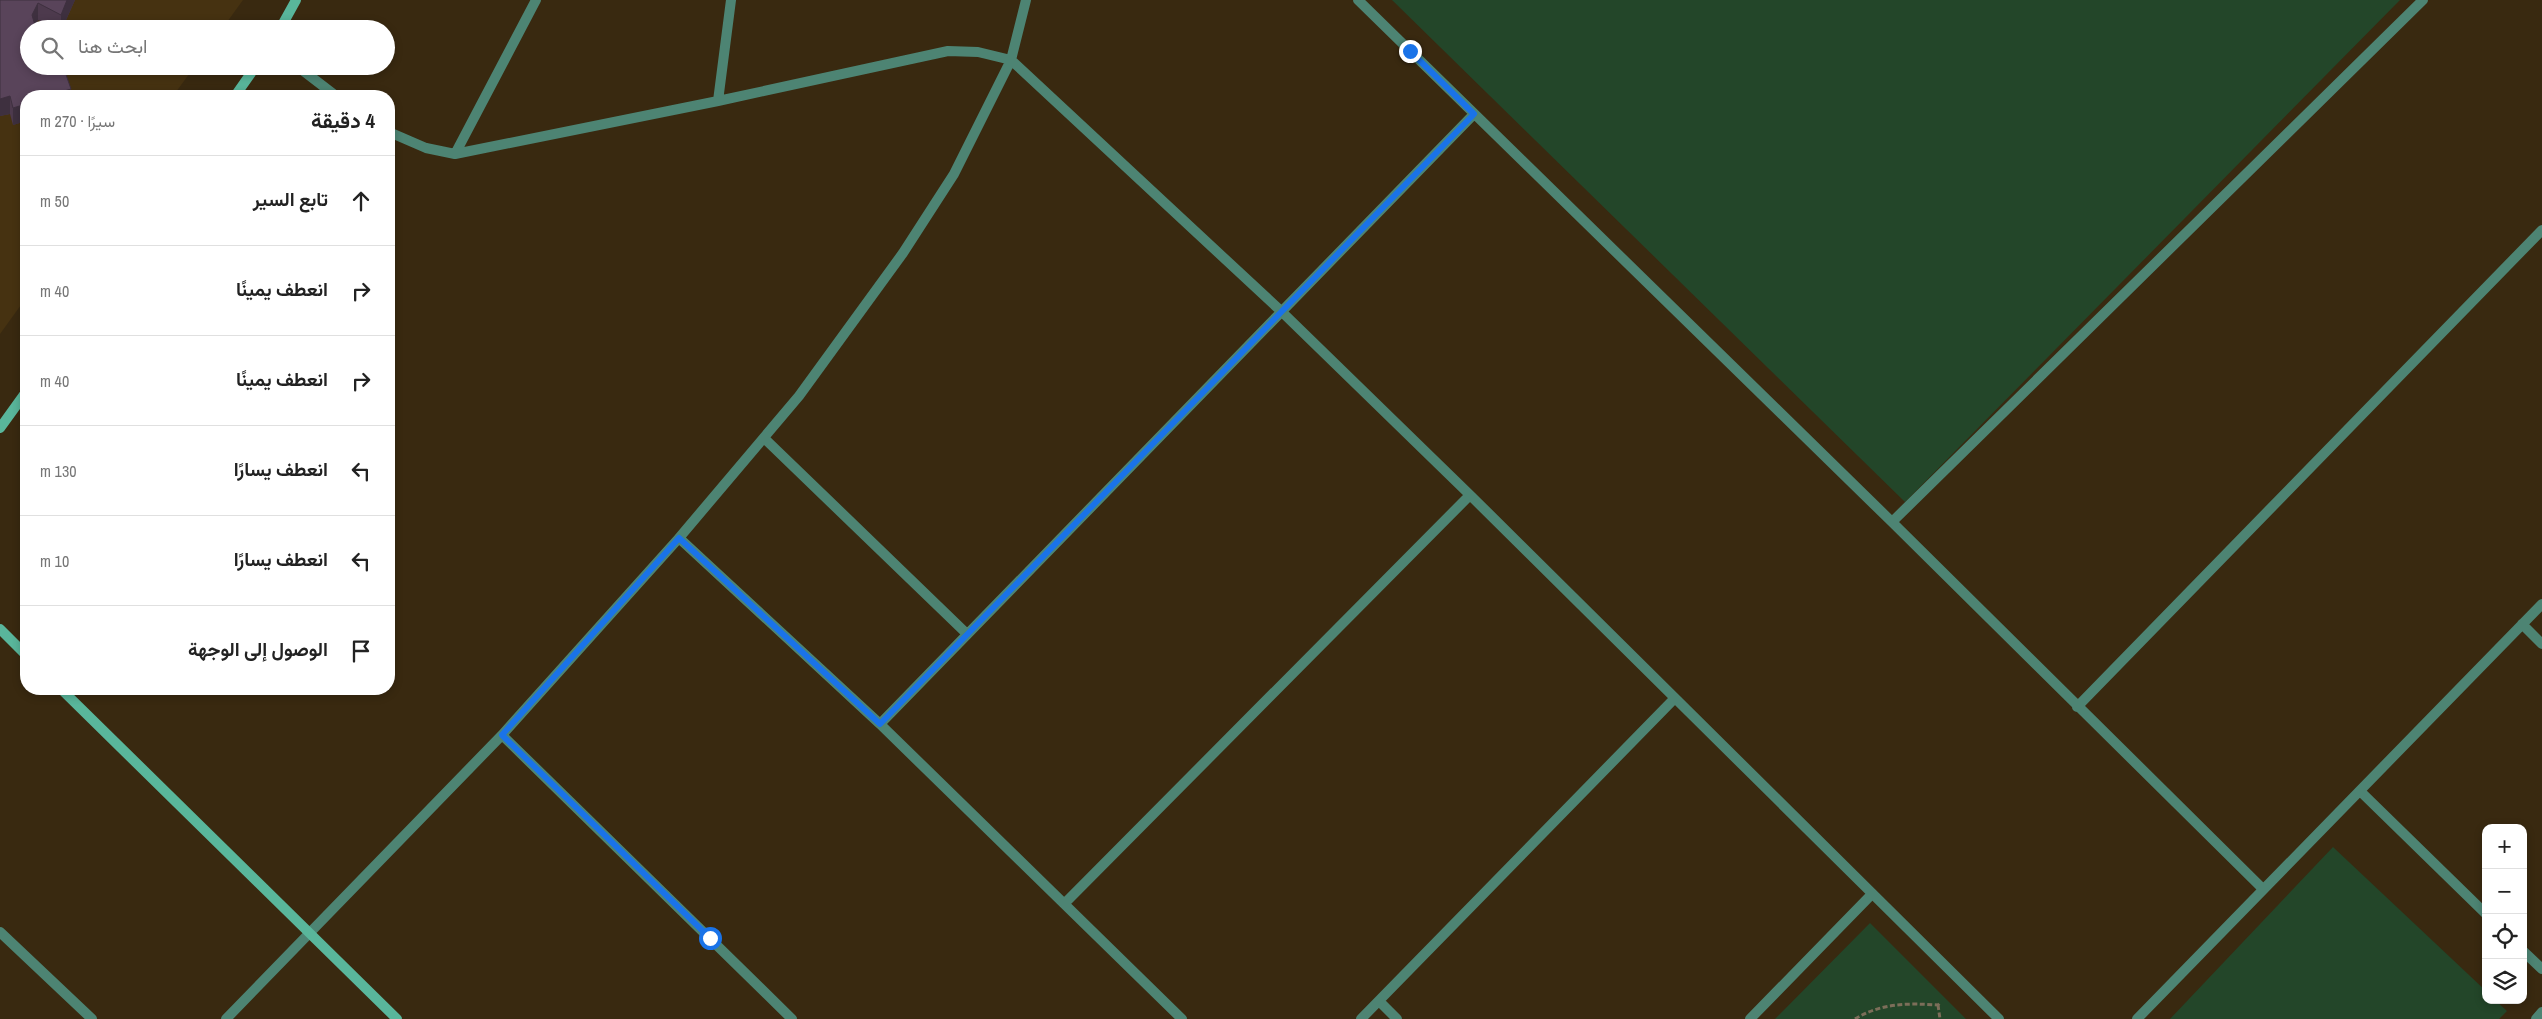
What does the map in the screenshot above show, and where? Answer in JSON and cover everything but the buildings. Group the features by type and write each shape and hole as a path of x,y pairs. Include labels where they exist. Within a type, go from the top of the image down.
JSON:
{"street":[{"path":"285,20 296,0"},
{"path":"455,154 536,0"},
{"path":"718,101 731,0"},
{"path":"226,1019 502,735 679,538 799,396 903,253 954,174 1010,60 1026,0"},
{"path":"1358,0 1892,522 2263,889"},
{"path":"1892,522 2423,0"},
{"path":"395,135 426,148 455,154 718,101 948,51 978,52 1010,60 1282,312 1470,495 1999,1019"},
{"path":"239,90 250,75"},
{"path":"309,75 328,90"},
{"path":"880,724 1474,114"},
{"path":"2077,707 2542,230"},
{"path":"0,428 20,400"},
{"path":"764,438 967,634"},
{"path":"1065,903 1470,495"},
{"path":"679,538 880,724 1182,1019"},
{"path":"2137,1019 2542,604"},
{"path":"2522,624 2542,644"},
{"path":"0,629 20,649"},
{"path":"67,695 397,1019"},
{"path":"1361,1019 1674,698"},
{"path":"502,735 792,1019"},
{"path":"2360,791 2482,910"},
{"path":"1750,1019 1872,894"},
{"path":"0,932 92,1019"},
{"path":"2527,955 2542,969"},
{"path":"1379,1001 1397,1019"},
{"path":"2536,1019 2542,1012"}],"path":[{"path":"1855,1019 1864,1014 1905,1002 1938,1005 1940,1019"}],"shaded area":[{"path":"0,0 243,0 229,20 20,20 20,75 188,75 177,90 20,90 20,306 0,334"}],"green space":[{"path":"1392,0 2400,0 1905,502"},
{"path":"2333,847 2482,987 2482,1004 2499,1004 2507,1011 2499,1019 2170,1019"},
{"path":"1870,923 1966,1019 1775,1019"}],"route":[{"path":"710,938 502,735 679,538 880,724 1474,114 1410,51"}]}
